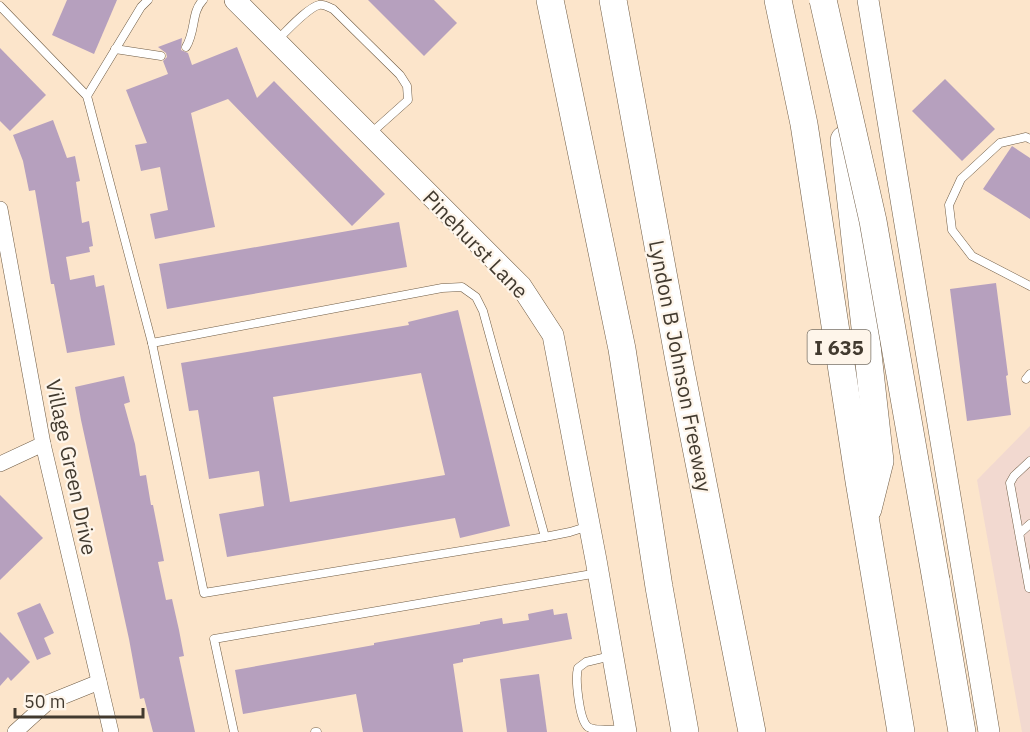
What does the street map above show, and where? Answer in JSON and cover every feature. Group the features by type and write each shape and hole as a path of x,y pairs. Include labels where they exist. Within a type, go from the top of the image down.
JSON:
{"highway":[{"path":"550,0 622,349 655,564 686,732"},
{"name":"Lyndon B Johnson Freeway","path":"613,0 678,354 752,732"},
{"name":"I 635","path":"778,0 804,124 865,519 901,732"},
{"path":"823,0 873,221 962,732"},
{"path":"828,0 828,19 849,180 880,461 865,519"}],"street":[{"name":"Pinehurst Lane","path":"235,0 521,286 554,335 626,730"},
{"path":"868,0 989,732"},
{"name":"Village Green Drive","path":"0,209 43,444 111,732"},
{"path":"0,464 43,444"},
{"path":"15,732 47,703 99,682"}],"lane":[{"path":"87,96 141,7 148,0"},
{"path":"186,47 192,37 194,18 199,4 203,0"},
{"path":"276,41 317,5 325,5 333,9 400,75 407,86 408,100 369,135"},
{"path":"0,6 87,96 152,343 204,593 545,537 588,526"},
{"path":"116,49 161,56"},
{"path":"1030,139 1026,137 1000,143 961,179 949,205 952,230 972,256 1030,286"},
{"path":"152,343 430,290 462,287 476,297 483,311 545,537"},
{"path":"1030,461 1010,483 1030,589"},
{"path":"1020,533 1030,524"},
{"path":"234,732 214,639 598,573"},
{"path":"612,656 586,662 578,668 575,678 584,722 588,728 626,730"}],"shaded area":[{"path":"1030,426 1030,732 1022,732 977,480"}],"building":[{"path":"67,0 117,0 94,54 52,35"},
{"path":"368,0 434,0 457,23 424,56"},
{"path":"182,38 181,50 188,53 192,65 237,47 257,98 274,81 385,194 352,226 228,99 191,113 215,227 155,239 150,214 168,210 160,167 141,171 135,145 147,143 126,90 168,74 163,61 167,57 166,53 158,47"},
{"path":"0,48 46,95 10,131 0,121"},
{"path":"945,79 995,129 962,161 912,111"},
{"path":"53,120 67,158 75,156 80,181 76,182 82,223 89,221 93,246 89,247 90,252 66,257 70,280 94,275 96,287 104,285 115,345 67,353 54,284 51,284 35,190 29,191 23,161 13,135"},
{"path":"1012,146 1030,158 1030,219 983,189"},
{"path":"399,222 407,267 167,309 159,264"},
{"path":"996,283 1011,415 967,421 950,289"},
{"path":"458,310 510,526 460,538 455,518 227,557 219,514 264,506 259,471 209,479 198,410 189,411 181,363 409,325 408,322","holes":["421,373 445,475 290,502 273,397"]},
{"path":"124,376 130,402 124,404 135,444 140,476 146,475 151,505 153,505 164,561 158,562 166,600 172,599 179,630 184,656 179,657 195,732 153,732 144,698 140,699 81,420 75,387"},
{"path":"0,495 43,538 0,580"},
{"path":"40,603 54,633 44,638 51,654 37,660 17,613"},
{"path":"553,609 554,615 567,613 572,639 463,659 463,662 453,664 463,732 363,732 356,694 243,714 235,670 374,645 374,643 502,618 503,624 529,620 528,614"},
{"path":"0,632 30,662 11,681 8,677 0,686"},
{"path":"539,674 547,732 507,732 500,679"}]}
